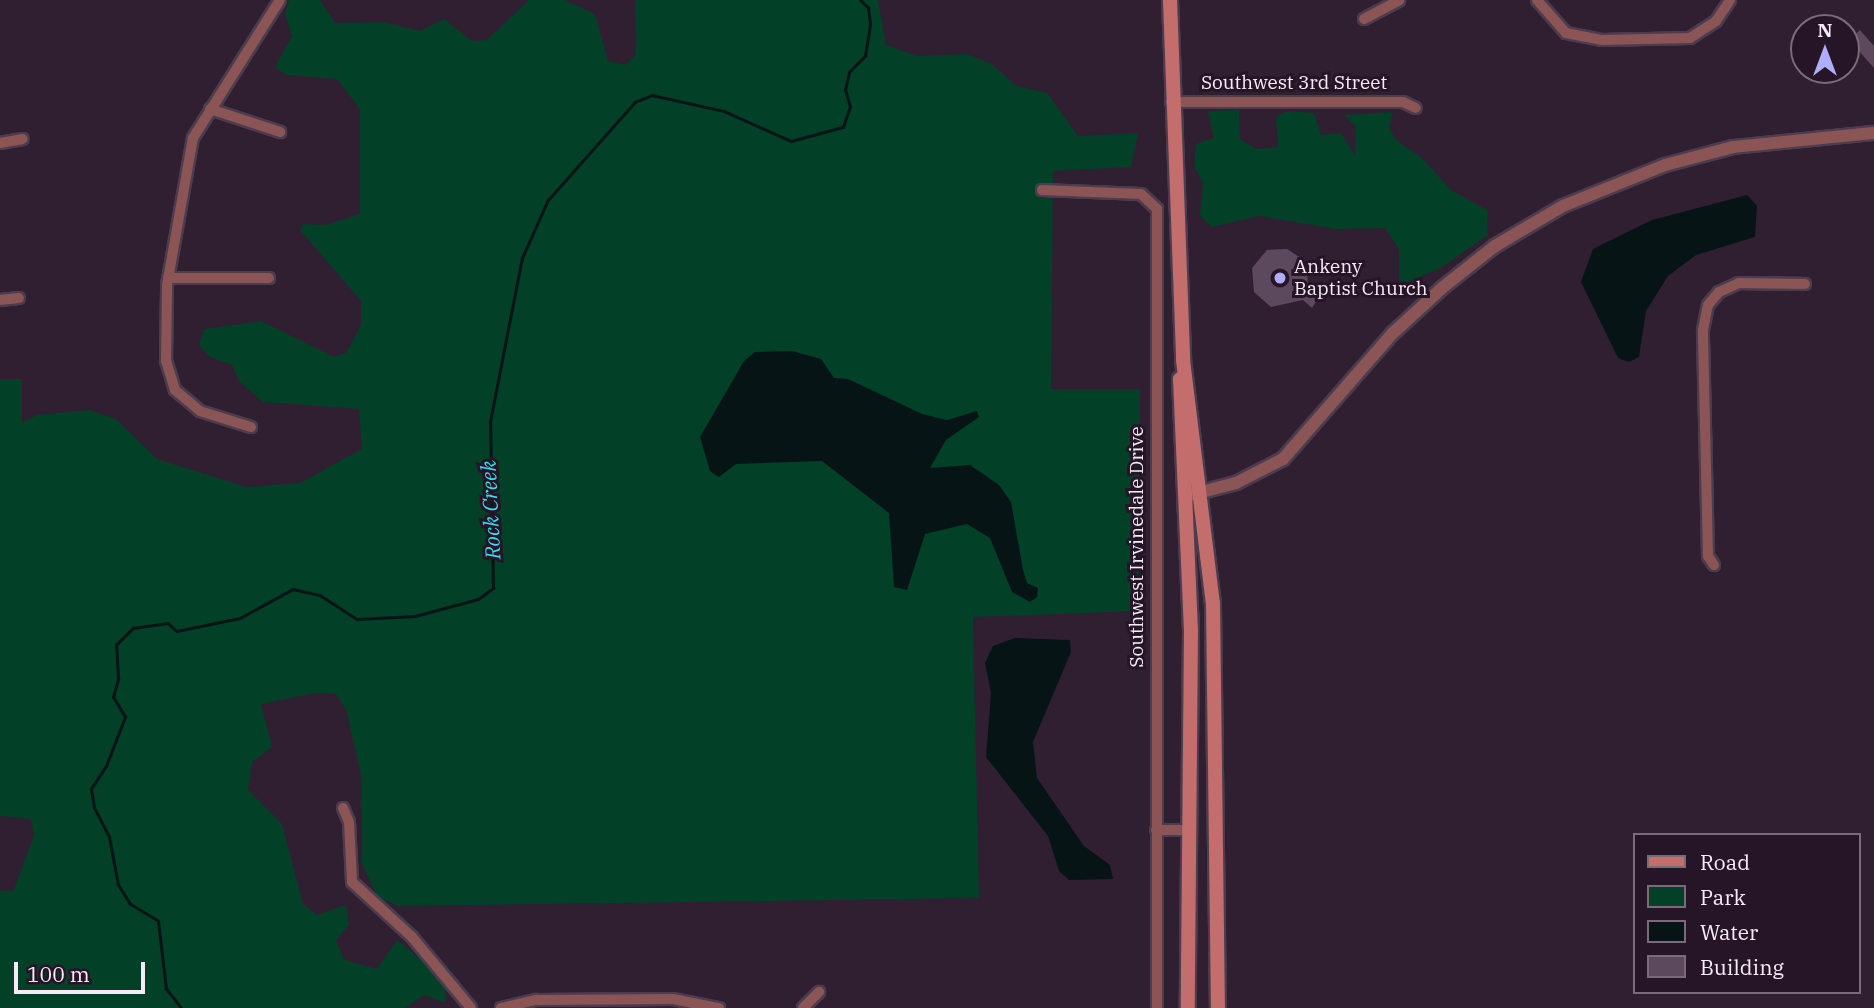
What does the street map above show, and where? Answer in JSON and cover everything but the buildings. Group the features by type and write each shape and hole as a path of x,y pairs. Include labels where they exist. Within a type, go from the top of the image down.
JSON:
{"main road":[{"path":"1170,0 1171,102 1183,360 1217,686 1218,1008"},
{"path":"1183,360 1178,388 1191,630 1188,1008"}],"street":[{"path":"251,428 200,411 175,390 166,361 168,278 188,153 209,109 280,0"},
{"path":"1364,19 1399,0"},
{"path":"1537,0 1553,23 1582,38 1689,38 1706,30 1730,0"},
{"name":"Southwest 3rd Street","path":"1171,102 1403,102 1416,108"},
{"path":"209,109 280,132"},
{"path":"1183,497 1259,474 1293,451 1392,334 1495,246 1597,191 1732,147 1874,133"},
{"path":"0,143 23,139"},
{"name":"Southwest Irvinedale Drive","path":"1042,190 1141,194 1157,209 1157,1008"},
{"path":"168,278 269,278"},
{"path":"1714,565 1708,556 1703,331 1709,305 1718,292 1739,283 1805,284"},
{"path":"0,300 19,298"},
{"path":"343,808 349,822 352,882 412,937 471,1008"},
{"path":"1156,830 1188,830"},
{"path":"803,1008 819,992"},
{"path":"501,1008 537,1000 673,999 719,1008"}],"green space":[{"path":"289,0 320,0 335,23 382,22 420,31 444,19 472,41 487,40 529,0 565,0 595,14 608,61 625,65 636,55 635,0 878,0 886,45 917,56 967,54 990,63 1017,86 1047,93 1078,136 1138,133 1131,167 1053,171 1051,389 1140,389 1140,611 973,617 979,898 398,906 377,896 362,864 361,774 346,709 336,694 316,693 261,704 272,747 252,762 248,790 282,824 303,904 317,915 346,905 349,925 336,940 344,960 377,969 397,940 424,962 446,990 445,1003 424,995 405,1008 0,1008 0,891 14,890 34,835 31,819 0,816 0,379 22,379 22,423 37,415 89,410 116,419 157,459 246,487 300,483 362,449 359,409 263,402 239,381 232,365 210,357 199,345 204,329 261,321 334,357 346,353 361,325 361,301 300,230 303,224 326,225 360,214 360,109 337,79 286,75 275,67 292,36 285,14"},
{"path":"1239,110 1240,139 1256,149 1278,147 1276,117 1287,111 1314,113 1321,135 1341,133 1355,155 1356,127 1344,115 1393,112 1389,128 1396,140 1422,158 1451,190 1487,210 1488,235 1439,269 1405,283 1399,280 1399,249 1385,228 1337,229 1259,216 1212,227 1200,216 1203,183 1194,166 1196,144 1214,138 1208,111"}],"water":[{"path":"1747,195 1757,206 1755,237 1696,255 1668,276 1646,311 1639,357 1629,362 1618,358 1581,282 1593,249 1652,220"},
{"path":"792,351 821,359 834,378 848,379 922,414 947,420 977,411 979,417 946,440 930,468 970,465 999,485 1011,502 1023,570 1027,583 1038,588 1037,597 1030,602 1012,592 990,538 967,524 925,534 907,590 894,587 889,513 822,461 736,464 719,477 710,471 700,437 744,361 755,352"},
{"path":"1015,638 1070,640 1071,652 1033,742 1037,778 1084,846 1110,865 1113,879 1069,880 1059,871 1048,836 986,757 991,693 985,663 993,646"}],"waterway":[{"name":"Rock Creek","path":"181,1008 166,989 158,921 130,904 118,885 109,837 94,808 91,789 106,766 125,717 113,697 118,679 116,645 133,628 168,623 177,631 240,618 293,589 320,595 357,619 415,616 478,599 493,588 490,422 522,258 548,200 635,102 652,95 724,111 791,141 843,127 850,107 845,90 849,72 865,56 870,24 868,8 860,0"}],"place":[{"name":"Ankeny Baptist Church","path":"1280,278"}]}
